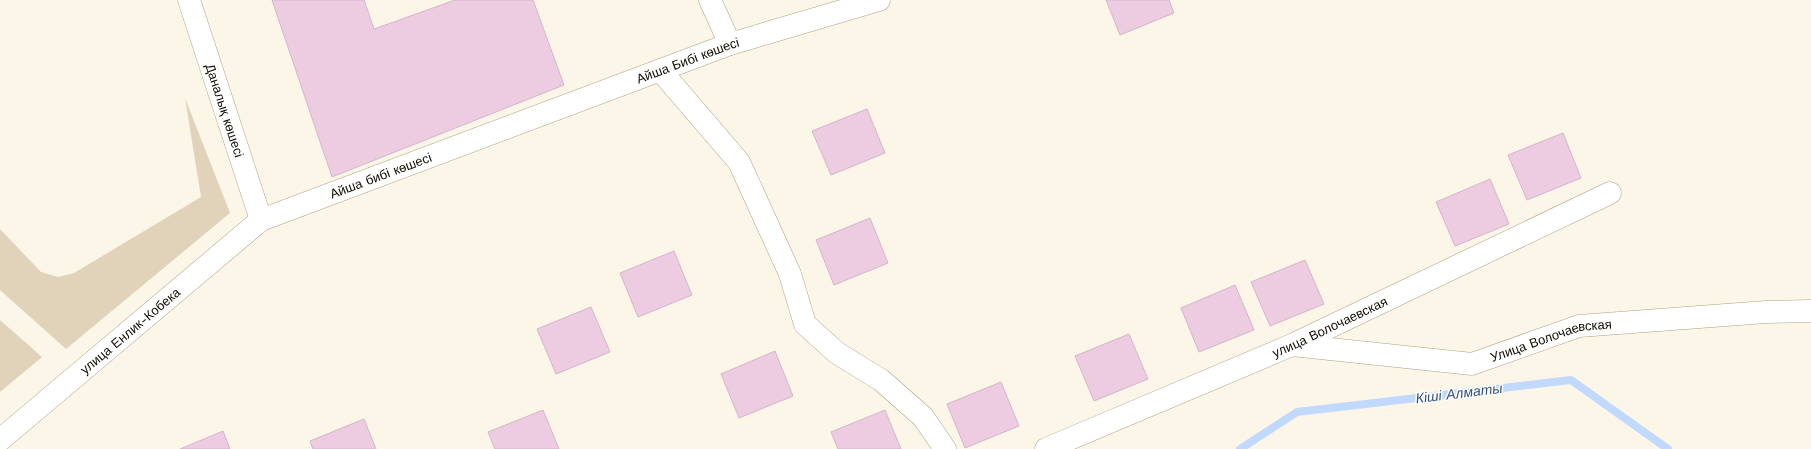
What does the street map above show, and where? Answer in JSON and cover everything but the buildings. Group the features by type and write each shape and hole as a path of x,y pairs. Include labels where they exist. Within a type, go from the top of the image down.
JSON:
{"street":[{"name":"Даналық көшесі","path":"189,0 261,220"},
{"path":"710,0 730,44"},
{"name":"Айша Бибі көшесі","path":"500,131 730,44 879,0"},
{"path":"660,70 740,162 790,274 805,324 838,353 881,380 913,408 923,417 945,449"},
{"name":"Айша бибі көшесі","path":"261,220 500,131"},
{"name":"улица Волочаевская","path":"1046,449 1292,345 1610,194"},
{"name":"улица Енлик-Кобека","path":"0,440 261,220"},
{"name":"Улица Волочаевская","path":"1292,345 1472,364 1579,326 1766,312 1811,311"}],"shaded area":[{"path":"185,98 230,213 66,349 0,290 0,229 41,272 58,277 74,273 201,197"},
{"path":"0,320 42,357 0,392"}],"waterway":[{"name":"Кіші Алматы","path":"1240,449 1297,412 1571,380 1668,449"}]}
